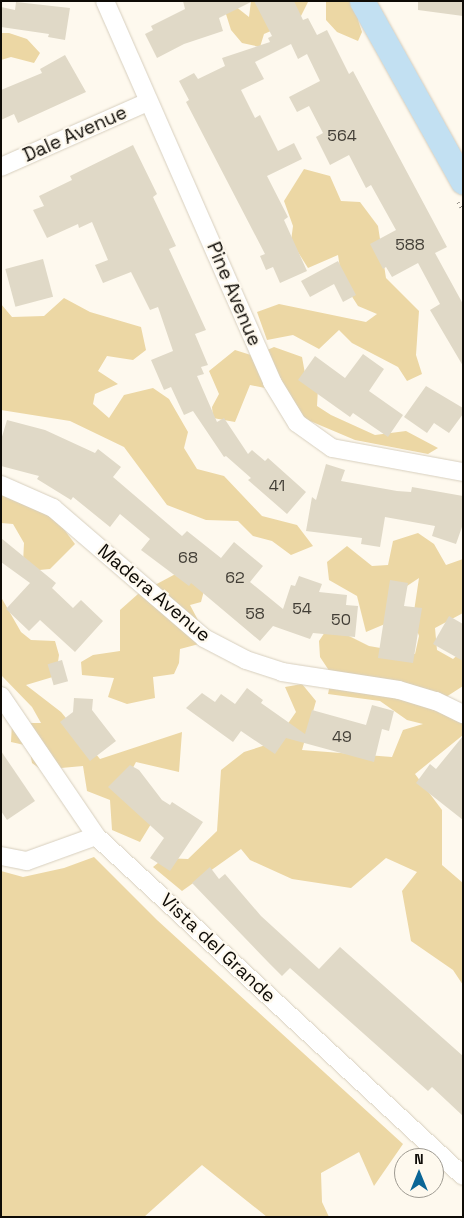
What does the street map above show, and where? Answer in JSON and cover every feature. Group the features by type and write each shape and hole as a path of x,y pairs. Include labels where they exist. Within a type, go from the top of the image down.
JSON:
{"main road":[{"path":"362,1 463,182"}],"street":[{"name":"Pine Avenue","path":"104,1 240,304 272,382 297,423 332,448 463,472"},
{"name":"Dale Avenue","path":"1,167 148,102"},
{"name":"Madera Avenue","path":"1,485 52,508 204,638 246,660 282,672 399,690 436,700 463,714"},
{"name":"Vista del Grande","path":"1,696 96,836 463,1176"},
{"path":"1,856 27,861 96,836"}],"shaded area":[{"path":"251,1 358,1 361,6 358,20 362,32 358,41 337,32 326,20 326,2 308,2 297,24 282,26 264,34 260,47 242,43 231,30 225,11 235,6 249,17"},
{"path":"1,33 9,33 27,39 40,53 34,63 11,57 1,60"},
{"path":"304,169 330,176 341,201 360,202 378,226 386,278 419,311 416,355 422,374 407,381 398,367 352,343 339,330 319,349 293,335 267,340 257,312 279,304 366,322 377,314 358,306 342,281 338,255 308,268 291,241 293,226 284,201"},
{"path":"64,298 90,312 141,327 146,350 133,360 107,356 98,371 118,384 95,394 93,404 109,418 124,395 153,388 169,399 188,432 184,448 197,469 224,476 262,516 297,525 313,546 291,555 272,541 253,536 238,521 206,520 167,505 124,447 70,421 1,410 1,304 12,317 44,316"},
{"path":"274,347 302,357 306,379 318,388 317,406 331,415 375,435 406,431 438,448 428,454 355,440 303,418 265,388 250,385 235,422 213,418 212,407 219,394 209,371 235,350 254,356"},
{"path":"1,491 57,520 75,544 50,569 29,571 23,563 24,543 13,524 1,523"},
{"path":"418,533 434,544 446,565 463,559 463,613 435,628 437,650 453,659 463,650 463,686 446,697 463,718 463,735 415,774 442,810 442,865 463,883 463,985 453,970 411,941 402,891 417,872 386,858 351,888 292,879 250,860 241,849 182,891 153,867 164,858 188,859 217,831 221,770 244,752 275,742 296,712 285,687 302,684 316,701 302,750 392,757 403,730 423,724 407,720 380,701 328,694 332,675 320,657 319,641 329,626 369,646 415,654 419,636 413,618 419,578 401,590 392,621 366,632 357,596 329,580 327,562 347,546 372,566 388,565 393,541"},
{"path":"183,570 206,583 201,602 190,605 200,624 199,644 180,649 179,663 174,674 153,677 155,698 127,704 108,697 114,678 82,675 81,662 93,655 120,651 120,610 138,594"},
{"path":"1,597 21,632 31,640 55,641 59,655 56,676 26,685 61,712 100,759 182,732 179,772 136,762 126,781 151,824 140,842 112,830 110,800 87,791 83,766 61,768 47,774 32,763 29,746 11,742 12,723 41,723 32,707 1,675"},
{"path":"94,857 157,920 403,1144 400,1148 394,1148 394,1157 374,1186 359,1152 321,1173 322,1202 329,1217 267,1217 202,1165 144,1217 1,1217 1,871 23,877 64,868"}],"building":[{"path":"183,1 253,1 219,18 223,31 184,44 157,58 145,34 153,30 151,26 185,9"},
{"path":"254,1 294,1 303,20 308,18 317,35 327,30 349,74 353,71 447,247 435,253 463,304 463,366 430,310 440,304 418,263 392,277 386,267 383,269 370,244 396,230 371,185 366,188 349,155 330,165 316,137 323,133 309,106 297,112 289,97 320,81 307,54 298,59 291,44 255,62 264,79 241,90 255,118 260,115 278,151 294,143 302,159 267,176 288,217 284,220 307,271 280,283 273,267 266,270 260,256 265,254 186,102 189,100 179,81 194,73 198,79 225,66 222,58 270,42 268,38 272,36"},
{"path":"418,1 463,1 463,16 418,10"},
{"path":"16,2 70,8 65,40 48,37 49,34 1,27 1,7 15,10"},
{"path":"65,55 86,92 18,123 14,114 1,120 1,90 42,73 40,69"},
{"path":"133,145 157,194 153,197 176,246 169,249 206,330 195,334 208,365 201,367 204,374 197,376 217,422 224,418 248,454 252,450 265,461 268,458 306,492 287,514 248,480 251,478 226,456 224,457 193,411 184,415 171,387 164,390 151,360 173,351 158,307 150,310 131,272 103,283 95,265 108,260 92,222 79,228 78,224 47,238 33,210 44,206 39,196 72,180 70,176"},
{"path":"43,259 53,297 15,307 5,269"},
{"path":"338,261 356,295 343,302 334,284 310,297 301,281"},
{"path":"363,354 384,369 369,391 403,415 388,437 353,413 350,417 298,380 315,356 345,378"},
{"path":"426,386 463,408 463,414 449,433 434,423 427,433 404,417"},
{"path":"7,420 45,430 95,453 98,449 121,467 113,477 182,536 187,531 221,558 234,542 263,566 250,582 283,609 291,585 295,586 299,576 322,584 319,592 347,595 346,605 358,606 355,637 313,633 310,639 273,626 260,641 191,583 189,586 141,550 150,539 120,514 110,527 73,497 71,500 37,479 39,476 1,466 1,440"},
{"path":"326,464 345,470 341,481 397,491 411,492 412,487 463,496 463,524 456,544 432,536 435,526 385,517 380,547 361,544 362,538 306,531 312,497 316,500"},
{"path":"1,538 56,583 52,588 73,608 81,600 103,621 75,652 40,620 29,631 6,609 30,583 1,562"},
{"path":"390,580 408,583 404,606 422,608 413,663 378,658"},
{"path":"449,616 463,624 463,661 433,644"},
{"path":"62,660 68,681 54,685 48,664"},
{"path":"247,688 263,700 261,703 305,734 312,710 366,725 372,705 394,711 389,731 382,729 374,762 286,738 275,754 241,731 233,742 186,708 202,693 215,702 221,694 235,704"},
{"path":"74,698 93,699 92,710 116,741 90,761 60,722 73,712"},
{"path":"463,736 463,820 416,783 430,764 436,769"},
{"path":"1,751 35,801 7,820 1,811"},
{"path":"130,765 139,770 162,800 170,805 172,802 203,822 170,871 150,858 164,838 108,787"},
{"path":"210,867 219,879 225,874 261,916 319,969 340,947 463,1056 463,1116 432,1087 428,1091 290,968 282,976 192,883"}]}
